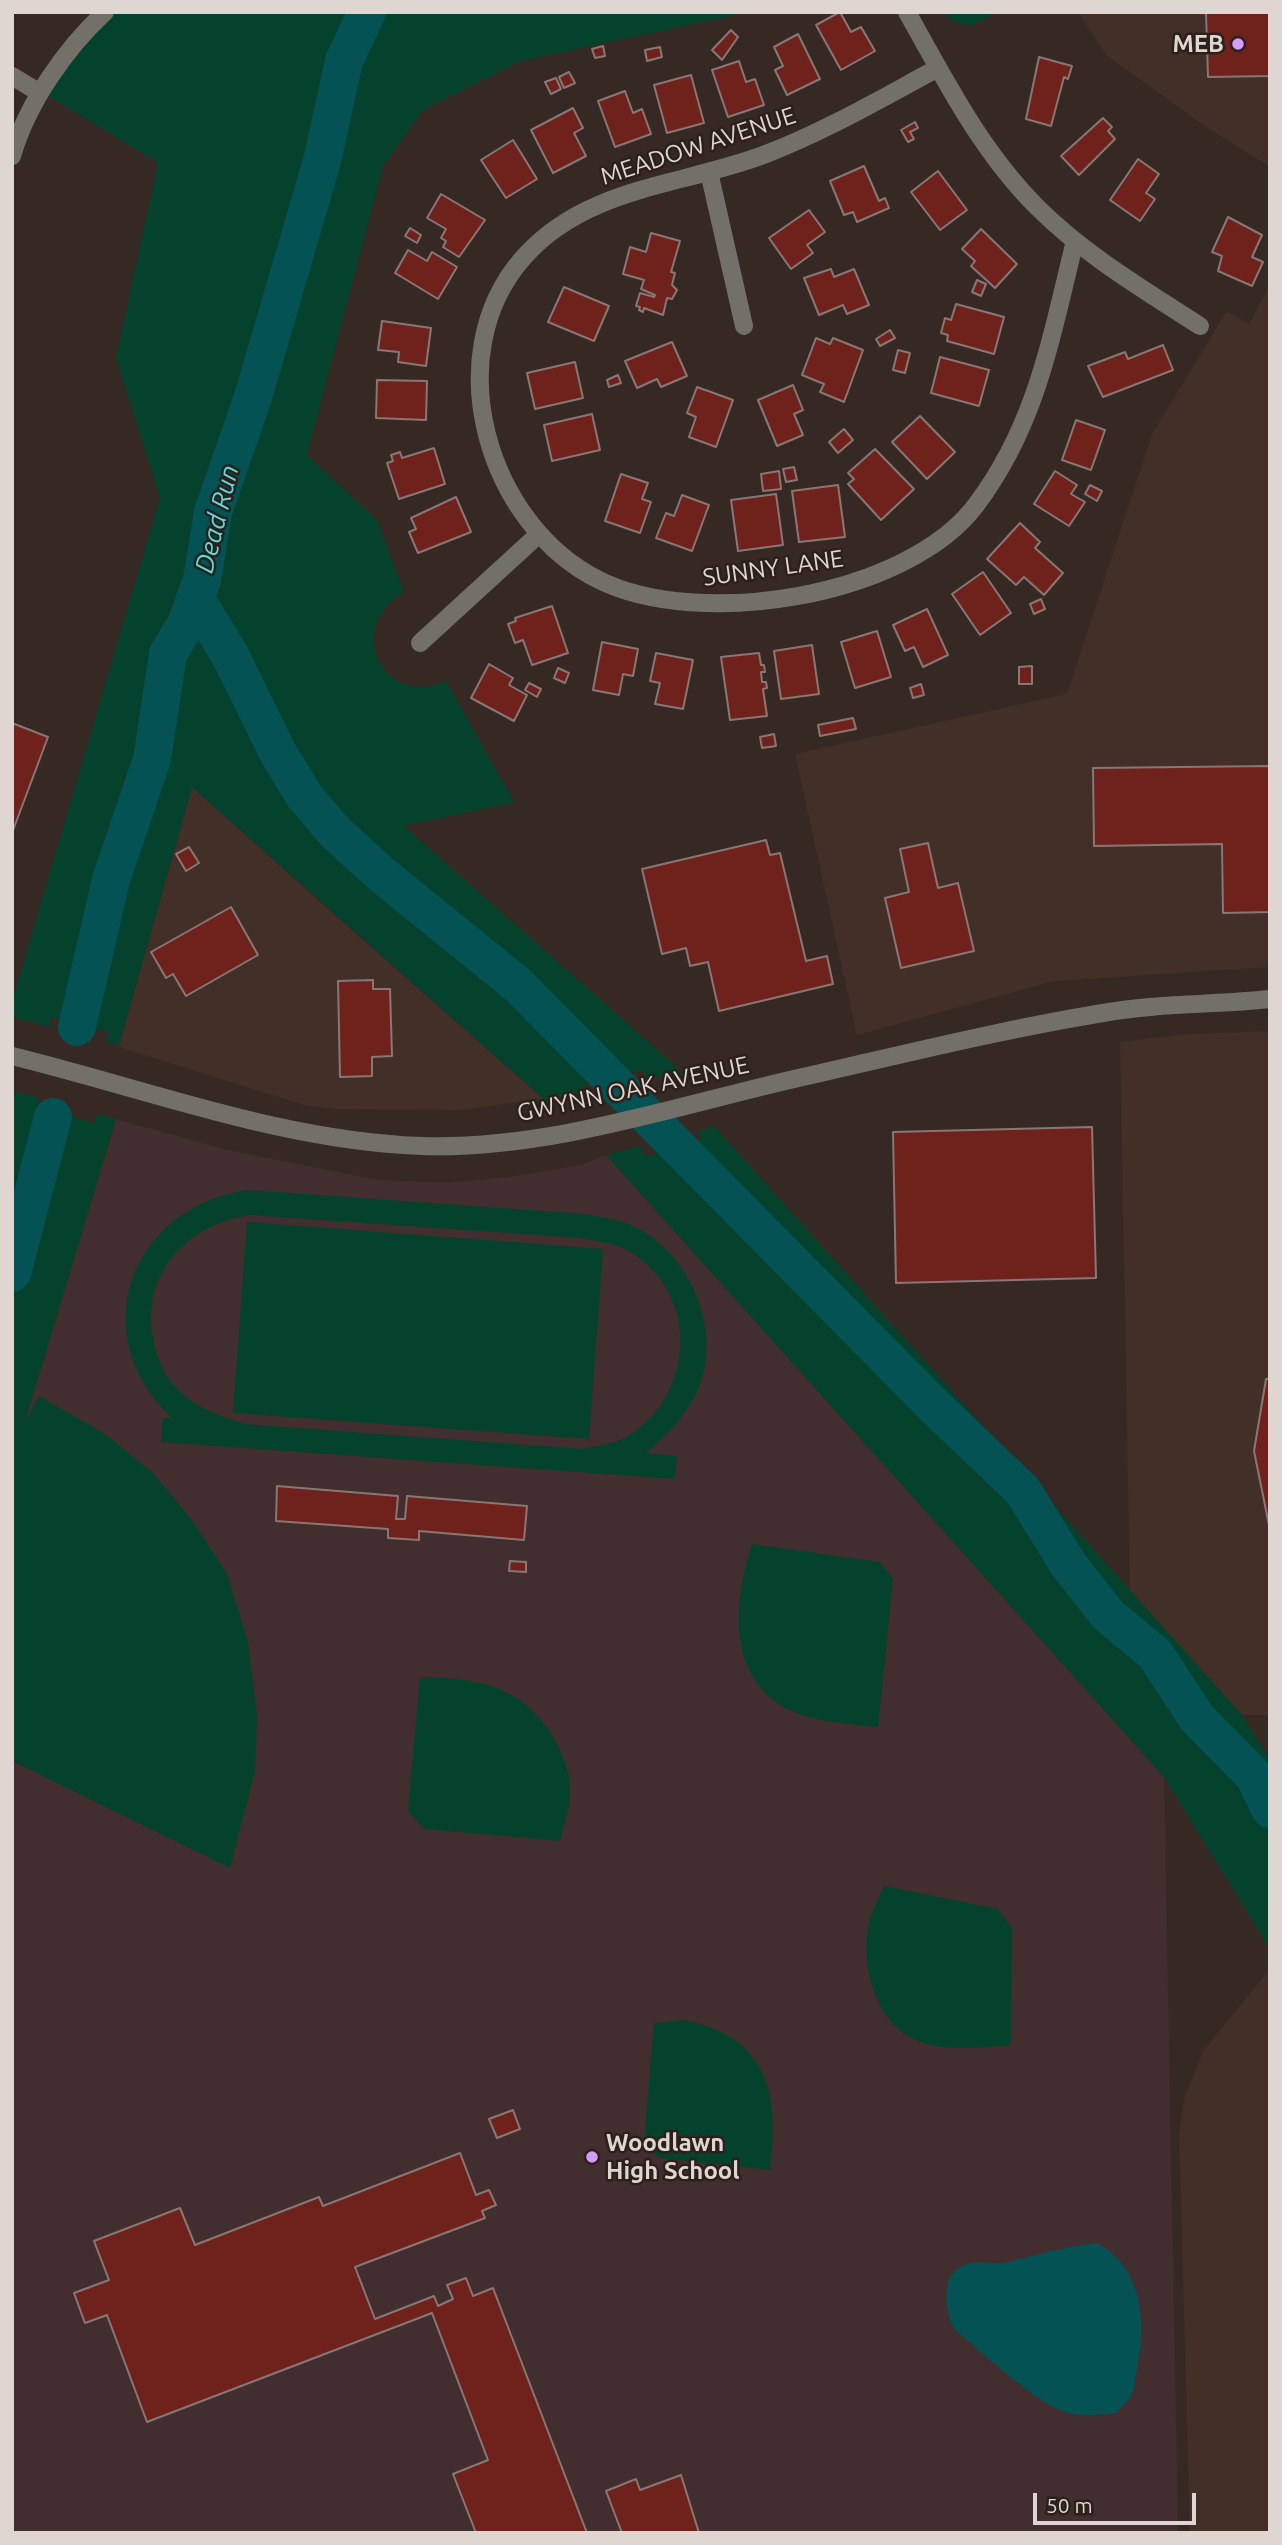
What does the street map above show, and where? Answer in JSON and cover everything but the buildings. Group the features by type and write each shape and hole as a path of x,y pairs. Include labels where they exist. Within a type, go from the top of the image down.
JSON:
{"street":[{"path":"12,156 40,93 91,25 105,12"},
{"path":"907,12 973,128 1036,206 1074,241 1116,272 1200,326"},
{"name":"MEADOW AVENUE","path":"539,534 500,472 486,435 478,397 479,360 503,289 522,259 553,230 613,197 762,156 803,139 938,68"},
{"path":"12,76 40,93"},
{"path":"709,172 744,326"},
{"name":"SUNNY LANE","path":"539,534 598,580 670,603 724,604 823,591 866,579 909,559 942,538 974,509 1021,433 1037,390 1074,241"},
{"path":"420,643 539,534"},
{"name":"GWYNN OAK AVENUE","path":"12,1056 273,1126 364,1143 475,1145 534,1138 616,1122 1104,1012 1168,1004 1269,1000"}],"shaded area":[{"path":"1078,12 1270,12 1270,167 1205,126 1106,55"},
{"path":"1270,285 1270,967 1054,981 857,1035 795,754 1067,694 1152,434 1227,311 1249,324"},
{"path":"192,787 547,1102 526,1101 460,1110 335,1109 304,1105 122,1048 119,1045"},
{"path":"1270,1031 1270,1715 1242,1715 1130,1592 1120,1042 1189,1034"},
{"name":"Woodlawn High School","path":"116,1119 227,1150 378,1180 446,1183 509,1177 581,1165 606,1155 1164,1777 1178,2533 12,2533 12,1463"},
{"path":"1270,1969 1270,2533 1190,2533 1179,2133 1185,2096 1203,2051"}],"green space":[{"path":"108,12 749,12 521,61 423,110 383,166 307,455 377,520 404,592 386,607 376,625 374,643 379,660 389,675 404,684 424,687 446,681 514,802 404,826 683,1073 645,1080 643,1070 585,1083 587,1093 547,1102 192,787 119,1045 106,1042 109,1032 52,1017 49,1027 12,1017 12,1002 160,498 116,358 158,163 44,93"},
{"path":"944,12 999,12 970,26 952,21"},
{"path":"12,1091 39,1098 37,1108 94,1123 97,1114 116,1119 25,1422 39,1396 105,1434 152,1472 192,1520 227,1574 248,1642 257,1716 255,1771 230,1868 12,1761"},
{"path":"715,1127 1242,1715 1270,1760 1270,1949 1164,1777 606,1155 641,1146 644,1156 701,1143 699,1131"},
{"path":"248,1190 584,1214 635,1227 654,1239 671,1255 696,1295 704,1318 707,1342 699,1387 676,1423 646,1453 677,1456 675,1479 161,1442 163,1418 172,1418 145,1385 130,1349 126,1313 132,1279 149,1247 174,1221 207,1201","holes":["250,1215 581,1238 627,1250 651,1268 667,1290 677,1315 680,1342 677,1369 667,1395 651,1418 628,1436 605,1444 582,1449 245,1424 207,1410 182,1394 167,1376 154,1344 151,1314 154,1293 162,1273 189,1241 228,1220"]},
{"path":"247,1222 603,1249 589,1439 233,1413"},
{"path":"752,1544 880,1562 893,1579 878,1727 804,1716 772,1699 756,1682 740,1639 739,1615 741,1591"},
{"path":"420,1677 462,1680 499,1689 530,1708 544,1723 559,1748 569,1780 569,1805 560,1841 424,1829 408,1811"},
{"path":"884,1886 998,1909 1012,1928 1011,2045 961,2048 937,2046 914,2039 888,2018 872,1986 866,1950 871,1916"},
{"path":"684,2020 712,2028 734,2040 751,2055 762,2072 773,2116 770,2170 659,2158 644,2143 654,2023"}],"water":[{"path":"1096,2243 1112,2253 1124,2266 1132,2281 1141,2315 1140,2352 1132,2393 1116,2413 1080,2415 1055,2408 1041,2399 955,2330 946,2300 949,2281 961,2266 980,2262 1005,2263"}],"waterway":[{"name":"Dead Run","path":"77,1027 111,880 152,759 168,654 187,622 202,580 213,512 253,397 322,161 344,61 367,12"},
{"path":"195,598 231,657 278,753 305,797 335,832 381,874 518,985 932,1404 1023,1491 1068,1564 1108,1615 1155,1654 1197,1718 1254,1776 1270,1809"},
{"name":"Dead Run","path":"12,1273 53,1117"}],"place":[{"name":"MEB","path":"1238,44"},
{"name":"Woodlawn High School","path":"592,2157"}]}
